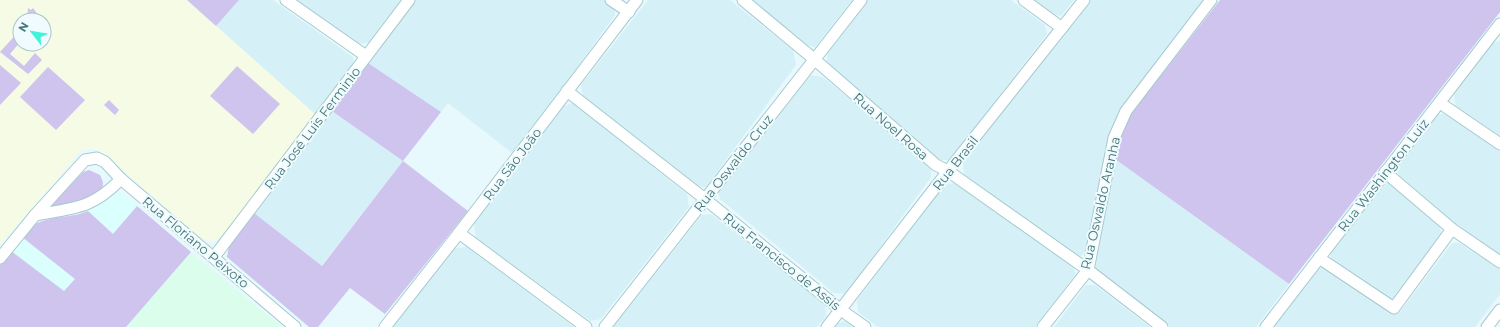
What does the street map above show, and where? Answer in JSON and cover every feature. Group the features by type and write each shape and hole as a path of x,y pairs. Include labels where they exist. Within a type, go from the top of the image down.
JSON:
{"street":[{"path":"286,0 366,56"},
{"name":"Rua José Luis Ferminio","path":"214,257 409,0"},
{"path":"611,0 629,12"},
{"name":"Rua São João","path":"385,327 459,233 637,0"},
{"name":"Rua Noel Rosa","path":"743,0 814,59 936,165 948,171 1088,270 1162,327"},
{"name":"Rua Oswaldo Cruz","path":"605,327 861,0"},
{"path":"1024,0 1062,28"},
{"name":"Rua Brasil","path":"828,327 948,171 1084,0"},
{"name":"Rua Oswaldo Aranha","path":"1043,327 1088,270 1114,138 1126,111 1211,0"},
{"name":"Rua Washington Luiz","path":"1266,327 1385,172 1499,28"},
{"name":"Rua Francisco de Assis","path":"567,91 705,199 841,310 865,327"},
{"path":"1440,103 1500,144"},
{"name":"Rua Floriano Peixoto","path":"35,215 84,160 97,158 105,162 121,179 295,327"},
{"path":"1385,172 1452,229 1500,262"},
{"path":"0,258 35,215 83,207 109,192 121,179"},
{"path":"1319,258 1394,308 1452,229"},
{"path":"459,233 586,327"},
{"path":"1487,327 1500,310"}],"shaded area":[{"path":"0,0 187,0 316,115 220,238 213,241 204,240 129,176 107,155 91,148 81,151 0,245"},
{"path":"187,0 239,0 216,26"},
{"path":"239,0 273,0 353,57 354,66 316,115 216,26"},
{"path":"294,0 401,0 368,43 357,44"},
{"path":"416,0 604,0 615,7 615,15 563,87 512,153 448,103 441,112 368,63"},
{"path":"648,0 730,0 793,50 796,65 706,187 692,186 583,97 581,85"},
{"path":"750,0 852,0 815,47 803,44"},
{"path":"868,0 1011,0 1045,25 1047,34 949,160 940,160 827,63 827,54"},
{"path":"1032,0 1074,0 1061,16 1052,14"},
{"path":"1091,0 1205,0 1123,109 1087,250 1081,256 1072,253 964,175 963,163"},
{"path":"1220,0 1500,0 1500,12 1289,284 1115,159 1119,142 1131,114"},
{"path":"28,8 31,10 33,8 36,12 28,12"},
{"path":"12,39 12,52 10,54 24,66 35,53 42,60 28,74 0,52"},
{"path":"1500,41 1500,137 1455,106 1454,91 1492,43"},
{"path":"368,63 441,112 403,161 332,111"},
{"path":"0,65 21,83 0,105"},
{"path":"237,66 280,104 253,134 210,96"},
{"path":"48,67 85,100 56,130 20,97"},
{"path":"810,75 823,77 927,164 931,171 931,177 846,294 834,293 720,199 718,191"},
{"path":"109,100 119,110 115,115 104,105"},
{"path":"573,103 687,194 689,207 601,319 590,321 476,238 474,223 563,106"},
{"path":"332,111 403,161 321,266 254,213"},
{"path":"1438,114 1447,114 1500,151 1500,255 1455,223 1398,174 1398,164"},
{"path":"1115,159 1289,284 1256,327 1171,327 1097,271 1095,263 1111,171"},
{"path":"403,161 468,211 385,314 350,288 318,327 309,327 227,257 229,246 254,213 322,266"},
{"path":"89,170 100,175 103,183 102,189 90,198 51,209 50,206 83,172"},
{"path":"956,183 1072,264 1076,274 1035,327 878,327 858,312 857,300 945,184"},
{"path":"1388,183 1440,227 1441,234 1394,298 1386,299 1331,258 1331,251 1382,184"},
{"path":"115,193 122,193 137,206 113,234 88,211 94,209"},
{"path":"137,206 191,252 126,327 0,327 0,264 11,251 64,291 75,279 22,237 29,229 43,221 88,211 113,234"},
{"path":"711,214 825,304 826,316 817,327 613,327 702,215"},
{"path":"22,237 75,279 64,292 11,251"},
{"path":"1452,243 1459,243 1500,269 1500,294 1475,327 1272,327 1315,269 1325,267 1391,312 1400,312"},
{"path":"467,247 574,327 392,327 454,248"},
{"path":"191,252 256,306 283,327 126,327"},
{"path":"1086,285 1095,285 1150,327 1054,327"},
{"path":"845,321 853,327 835,327 838,323"}]}
